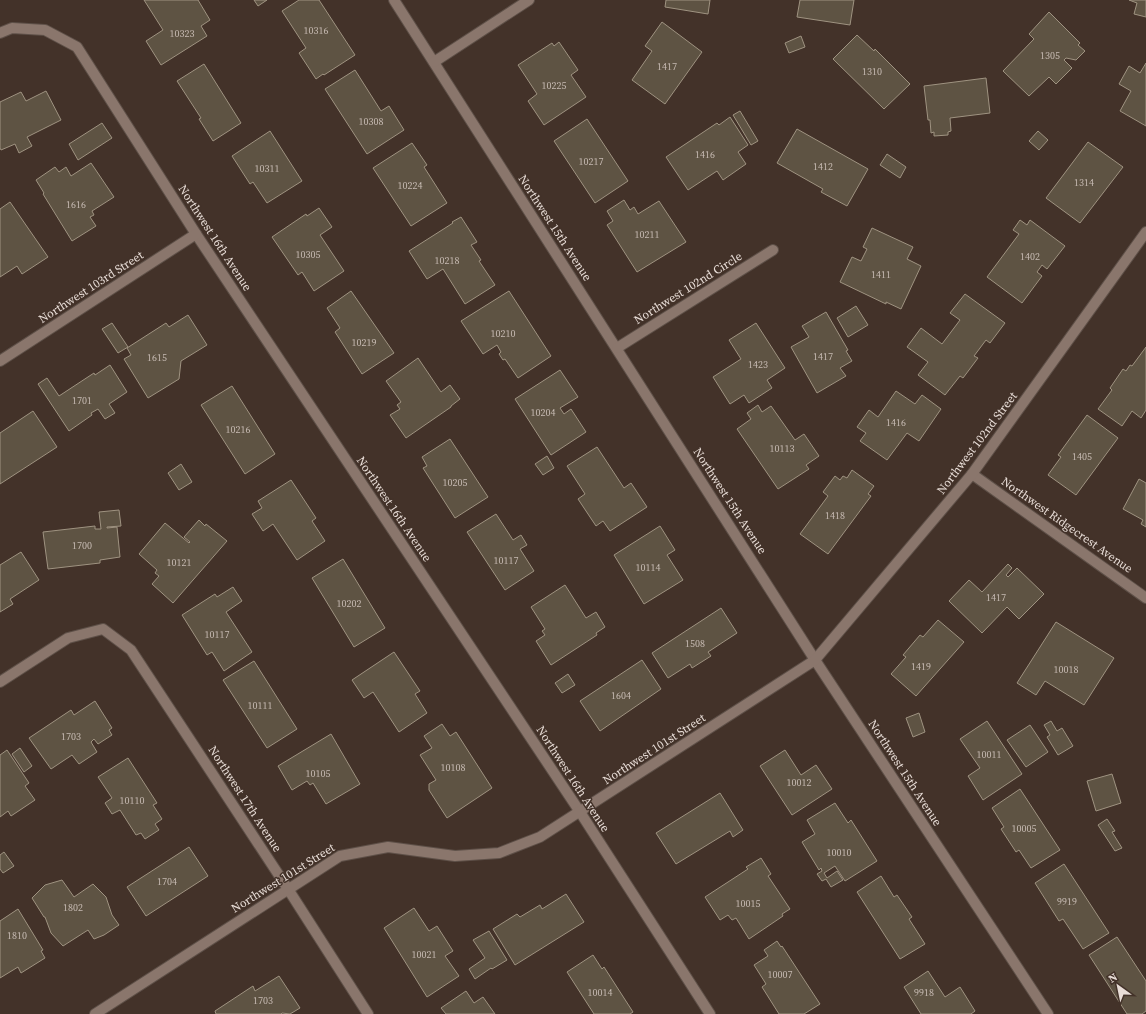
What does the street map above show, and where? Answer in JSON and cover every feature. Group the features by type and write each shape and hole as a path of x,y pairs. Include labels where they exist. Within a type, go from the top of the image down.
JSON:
{"street":[{"name":"Northwest 15th Avenue","path":"394,0 815,660 1048,1014"},
{"path":"434,62 529,0"},
{"name":"Northwest 16th Avenue","path":"0,33 12,28 46,30 77,47 196,234 580,812 710,1014"},
{"name":"Northwest 102nd Street","path":"815,660 972,474 1146,232"},
{"name":"Northwest 103rd Street","path":"0,361 196,234"},
{"name":"Northwest 102nd Circle","path":"616,348 773,250"},
{"name":"Northwest Ridgecrest Avenue","path":"972,474 1146,598"},
{"name":"Northwest 17th Avenue","path":"0,682 68,638 103,629 131,650 368,1014"},
{"name":"Northwest 101st Street","path":"95,1014 340,856 388,846 455,856 499,853 540,838 815,660"}],"building":[{"path":"144,0 198,0 210,20 201,26 207,36 161,65 146,41 163,30"},
{"path":"254,0 267,0 258,6"},
{"path":"299,0 319,0 355,55 316,79 299,53 306,48 282,11"},
{"path":"666,0 710,0 708,14 665,7"},
{"path":"800,0 854,0 850,25 797,17"},
{"path":"1129,0 1146,0 1146,17 1134,14 1137,3"},
{"path":"1049,12 1080,43 1078,45 1085,51 1076,60 1066,58 1064,60 1072,68 1056,84 1049,77 1029,96 1003,71 1034,39 1029,34"},
{"path":"662,22 702,52 665,104 632,80 652,51 645,46"},
{"path":"857,35 874,51 875,49 910,84 884,109 833,59"},
{"path":"801,36 805,47 789,53 785,43"},
{"path":"559,42 578,70 571,75 586,97 544,125 528,101 537,94 518,65 552,43 554,46"},
{"path":"1146,63 1146,126 1120,111 1131,91 1119,84 1129,66 1140,73"},
{"path":"204,64 241,123 213,141 199,119 201,118 177,81"},
{"path":"355,70 381,111 389,106 404,130 367,154 325,89"},
{"path":"986,78 990,113 950,118 951,131 948,132 948,135 934,136 934,132 931,133 930,120 928,120 924,86"},
{"path":"46,91 61,120 27,137 32,146 19,153 15,144 1,150 0,102 21,92 26,101"},
{"path":"740,111 758,141 751,145 733,115"},
{"path":"730,117 748,145 738,152 746,164 723,180 717,171 688,190 666,157 717,123 719,125"},
{"path":"587,119 628,181 595,203 554,141"},
{"path":"102,123 112,138 78,160 69,144"},
{"path":"797,129 868,169 847,206 821,192 823,189 777,163"},
{"path":"270,131 302,181 267,203 253,182 250,184 232,156"},
{"path":"1038,131 1048,140 1039,150 1029,141"},
{"path":"1088,142 1123,167 1080,223 1046,198"},
{"path":"412,143 427,165 424,167 447,203 411,226 373,168"},
{"path":"887,154 906,167 900,178 880,165"},
{"path":"91,163 114,197 92,211 94,215 90,217 96,226 72,241 36,180 55,167 59,172 66,167 71,176"},
{"path":"624,200 630,210 634,207 638,214 659,201 686,242 637,272 607,225 613,221 607,211"},
{"path":"10,202 48,257 22,274 17,266 0,277 0,209"},
{"path":"319,208 332,227 320,235 344,271 314,291 302,272 298,275 272,237 306,214 307,216"},
{"path":"461,217 477,242 471,245 481,260 479,261 495,285 465,304 443,269 427,279 409,251"},
{"path":"1020,220 1027,225 1030,220 1065,246 1047,269 1042,265 1037,272 1042,276 1022,303 987,277 1019,234 1013,230"},
{"path":"872,228 913,247 907,259 921,266 901,309 886,302 886,304 840,282 852,257 861,261 867,249 863,247"},
{"path":"351,291 394,353 362,374 335,332 340,328 327,308"},
{"path":"509,291 551,356 518,378 505,359 503,360 499,354 501,352 497,345 483,354 461,321"},
{"path":"965,294 1005,323 990,343 986,340 974,356 978,358 963,378 960,376 945,395 918,375 928,362 907,347 921,328 942,344 960,320 950,313"},
{"path":"856,306 868,325 848,337 837,318"},
{"path":"826,312 848,350 846,351 852,361 840,368 846,376 817,393 791,347 809,337 802,326"},
{"path":"188,315 207,345 181,361 179,379 148,398 124,359 131,355 127,348 166,323 169,327"},
{"path":"112,323 128,347 118,353 102,329"},
{"path":"756,323 785,368 767,380 772,388 749,403 744,395 730,404 713,377 741,359 729,340"},
{"path":"1146,347 1146,410 1141,418 1132,411 1122,426 1098,409 1112,390 1110,388 1123,369 1126,371 1130,365 1132,366"},
{"path":"418,358 441,392 450,385 460,399 451,407 406,438 390,415 400,409 397,405 401,402 386,381"},
{"path":"110,365 127,392 109,404 115,413 105,419 98,409 69,431 38,384 47,378 59,396 94,373 95,375"},
{"path":"560,370 578,397 560,408 564,414 571,409 586,432 551,455 515,399"},
{"path":"232,386 275,454 245,474 201,405"},
{"path":"896,391 915,404 922,395 941,409 919,441 907,433 887,460 860,441 866,433 857,427 869,410 878,417"},
{"path":"758,405 762,412 771,406 795,440 804,434 819,456 806,465 809,469 778,489 737,429 751,419 747,413"},
{"path":"33,411 57,447 0,484 0,433"},
{"path":"1087,415 1118,438 1076,495 1048,475 1061,457 1058,455"},
{"path":"450,439 488,497 455,518 423,468 427,466 422,457"},
{"path":"597,447 624,488 631,483 647,507 610,531 603,521 596,526 578,499 585,494 567,466"},
{"path":"547,456 554,468 543,475 535,464"},
{"path":"181,464 192,482 179,490 168,473"},
{"path":"852,470 874,486 868,494 871,496 828,554 800,534 828,496 823,492 835,476 840,480 843,476 847,478"},
{"path":"1139,479 1146,483 1146,527 1141,524 1143,520 1123,509"},
{"path":"291,480 316,518 312,521 325,541 297,560 273,524 263,531 252,514 262,508 258,501"},
{"path":"119,510 121,526 107,528 117,527 120,557 100,560 100,563 48,569 43,532 95,526 95,529 101,529 99,512"},
{"path":"496,514 513,540 521,535 527,545 520,549 534,571 505,590 467,532"},
{"path":"199,520 227,541 173,603 152,584 159,576 155,573 157,570 139,554 165,523 189,543 190,542 184,537"},
{"path":"660,526 675,550 667,555 683,580 644,604 614,555"},
{"path":"21,552 39,580 10,599 13,604 0,612 0,565"},
{"path":"343,559 385,628 354,647 312,578"},
{"path":"1008,564 1012,568 1006,575 1008,577 1017,568 1044,594 1019,619 1007,607 982,633 949,601 969,580 982,592"},
{"path":"565,585 586,618 596,612 605,627 596,633 597,635 551,665 536,641 545,635 542,631 545,629 531,607"},
{"path":"233,587 242,601 226,612 252,652 224,671 212,652 207,655 182,615 215,594 217,597"},
{"path":"721,608 737,633 708,652 711,656 692,668 690,664 668,678 652,653"},
{"path":"938,620 964,642 916,696 891,674 906,657 903,655 920,635 923,637"},
{"path":"1056,622 1114,658 1084,705 1045,681 1036,695 1017,683"},
{"path":"394,652 420,691 415,694 427,713 399,732 373,692 364,698 352,680"},
{"path":"642,660 661,689 600,731 580,701"},
{"path":"254,661 297,729 267,748 223,680"},
{"path":"568,674 575,685 562,693 555,683"},
{"path":"95,701 112,728 109,730 112,735 98,744 94,739 91,742 97,752 79,764 72,755 51,769 29,738 71,710 74,715"},
{"path":"919,713 925,732 913,737 906,718"},
{"path":"987,721 1022,774 983,800 968,776 980,768 960,739"},
{"path":"1051,721 1057,731 1062,728 1073,746 1058,755 1047,737 1050,735 1044,725"},
{"path":"442,724 450,736 456,732 492,788 447,818 429,790 429,784 436,780 420,755 432,748 424,736"},
{"path":"1030,725 1048,752 1026,767 1007,740"},
{"path":"331,734 360,784 326,804 313,783 310,785 307,781 292,790 278,766"},
{"path":"20,748 32,766 24,772 12,754"},
{"path":"7,750 29,783 25,786 35,800 11,816 8,811 0,817 0,755"},
{"path":"785,750 801,775 816,765 832,789 792,815 760,766"},
{"path":"128,758 157,803 153,805 162,819 155,824 159,830 145,839 141,833 136,835 120,810 112,814 105,803 112,798 98,777"},
{"path":"1112,774 1121,803 1096,811 1087,781"},
{"path":"1020,789 1060,850 1031,868 1019,850 1016,852 1001,829 1004,827 992,808"},
{"path":"720,793 743,830 733,837 730,831 676,864 656,833"},
{"path":"835,803 848,823 851,820 877,861 845,881 835,866 824,873 827,878 837,871 843,880 831,887 826,879 822,881 817,874 822,871 821,868 819,870 802,842 815,834 807,820"},
{"path":"1107,819 1115,831 1112,832 1122,848 1115,851 1098,825"},
{"path":"189,847 208,876 146,916 127,887"},
{"path":"4,852 14,866 3,873 0,869 0,855"},
{"path":"761,858 771,874 768,876 790,909 782,914 783,916 749,939 736,918 732,920 728,915 720,920 705,897 748,869 746,867"},
{"path":"1064,864 1109,933 1083,949 1063,919 1059,921 1035,883"},
{"path":"881,876 894,897 897,895 912,917 909,919 925,944 900,959 857,892"},
{"path":"62,880 74,897 93,884 106,897 112,915 119,925 104,935 94,939 88,930 63,946 51,933 45,917 32,898 45,885"},
{"path":"566,894 584,922 515,965 493,929 517,914 520,917 540,905 542,909"},
{"path":"414,908 429,931 437,926 453,951 445,956 459,976 427,997 384,928"},
{"path":"18,909 43,950 41,951 45,958 21,973 18,967 0,978 0,921"},
{"path":"489,931 507,960 492,969 491,968 475,979 469,969 485,958 473,940"},
{"path":"1117,937 1146,981 1146,1011 1142,1014 1127,1014 1089,955"},
{"path":"777,941 781,947 782,946 820,1004 804,1014 779,1014 762,987 766,984 754,965 768,956 764,950"},
{"path":"593,955 602,969 604,967 633,1012 630,1014 594,1014 567,972"},
{"path":"928,971 945,997 960,987 975,1011 971,1014 921,1014 904,987"},
{"path":"279,976 300,1008 290,1014 216,1014 215,1011 253,986 255,991"},
{"path":"466,991 474,1003 483,997 495,1014 446,1014 441,1008"}]}
